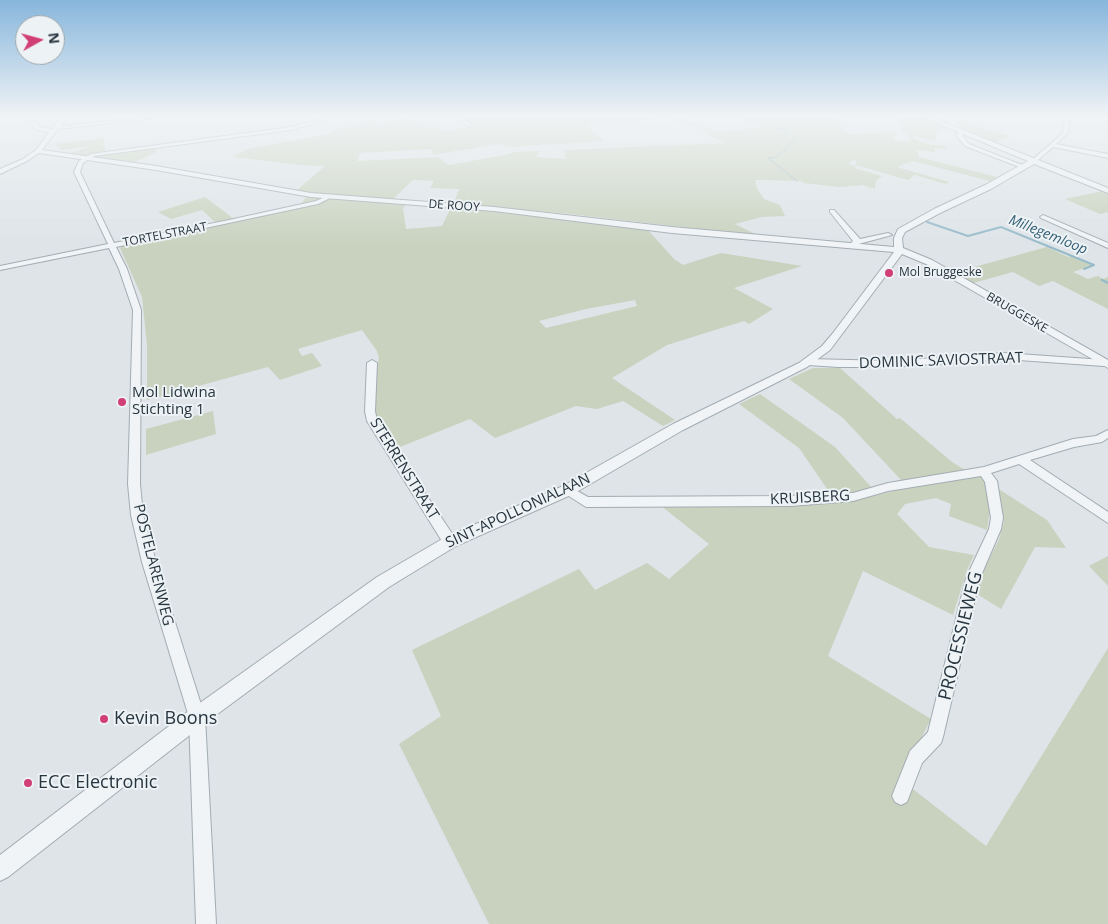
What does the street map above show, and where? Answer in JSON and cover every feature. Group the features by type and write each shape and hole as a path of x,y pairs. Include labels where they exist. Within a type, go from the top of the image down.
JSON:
{"street":[{"path":"0,172 23,160"},
{"name":"POSTELARENWEG","path":"84,160 80,163 77,172 132,290 137,310 134,484 138,515 149,562 197,717 206,924"},
{"name":"DE ROOY","path":"102,160 288,192 329,197 485,208 672,230 857,244 899,250"},
{"path":"1006,160 1024,167"},
{"path":"1032,161 1108,191"},
{"name":"SINT-APOLLONIALAAN","path":"0,869 197,717 364,596 450,542 568,490 678,427 808,362 826,348 837,335 899,250 898,238 901,231 1024,167 1032,161"},
{"name":"TORTELSTRAAT","path":"0,268 277,212 318,202 329,197"},
{"path":"832,211 857,244"},
{"path":"1044,218 1108,246"},
{"name":"DE ROOY","path":"857,244 888,235"},
{"name":"BRUGGESKE","path":"899,250 919,256 1106,364"},
{"name":"DOMINIC SAVIOSTRAAT","path":"808,362 892,364 1004,356 1106,364"},
{"name":"STERRENSTRAAT","path":"372,362 370,411 372,421 450,542"},
{"name":"KRUISBERG","path":"568,490 586,502 820,500 853,497 888,487 984,471 1108,434"},
{"path":"1020,459 1108,518"},
{"name":"PROCESSIEWEG","path":"901,796 916,757 934,737 952,672 973,578 995,529 997,518 991,481 984,471"}],"green space":[{"path":"114,160 139,160 133,163"},
{"path":"259,160 442,160 449,165 476,160 853,160 848,164 857,166 854,168 882,176 876,181 875,189 863,185 839,187 803,183 801,181 755,180 757,189 764,199 780,205 785,216 762,217 735,224 759,236 570,214 454,203 459,189 430,188 434,181 413,180 392,200 296,191 325,166"},
{"path":"853,160 931,160 997,177 990,181 912,161 897,167 949,182 946,184 915,175 908,180 855,165 857,161"},
{"path":"1102,191 1108,193 1108,212 1100,214 1065,199"},
{"path":"205,197 238,222 299,207 306,197 406,205 403,208 406,229 442,226 451,207 648,230 674,259 683,265 721,253 802,266 734,288 773,309 749,324 744,321 667,345 612,378 675,420 663,426 623,401 597,409 576,406 495,438 470,419 395,449 375,415 376,371 379,358 377,351 362,330 298,349 302,356 312,353 322,366 280,380 268,367 147,400 147,345 142,297 120,248 127,244 216,223 202,210 171,219 158,212","holes":["635,300 637,306 546,328 539,321 586,309"]},
{"path":"1047,247 1068,257 1072,256 1093,265 1073,272 1088,279 1098,276 1103,279 1108,277 1108,309 1053,281 1039,286 1013,272 973,283 956,272"},
{"path":"813,368 840,368 897,419 900,418 952,462 967,471 902,481 843,418 789,379"},
{"path":"760,394 835,447 873,489 856,494 832,496 799,448 739,404"},
{"path":"213,411 216,434 146,455 146,429"},
{"path":"982,476 987,480 991,502 987,530 949,516 951,504 936,498 905,504 897,514 929,547 974,555 967,570 953,615 863,571 828,656 931,719 900,779 986,846 1108,648 1108,924 489,924 399,744 441,716 412,650 579,569 595,590 647,563 669,579 709,544 660,505 857,500 906,488"},
{"path":"997,488 1047,520 1066,548 1035,547 1001,609 977,594 981,576 999,539 1004,522"},
{"path":"1108,556 1108,586 1089,566"}],"waterway":[{"name":"Millegemloop","path":"771,160 797,181"},
{"name":"Millegemloop","path":"927,222 968,236 1001,227 1094,265 1084,269"},
{"name":"Millegemloop","path":"1102,280 1108,283"}],"place":[{"name":"Mol Bruggeske","path":"889,273"},
{"name":"Mol Lidwina Stichting 1","path":"122,402"},
{"name":"Kevin Boons","path":"104,719"},
{"name":"ECC Electronic","path":"28,783"}]}
